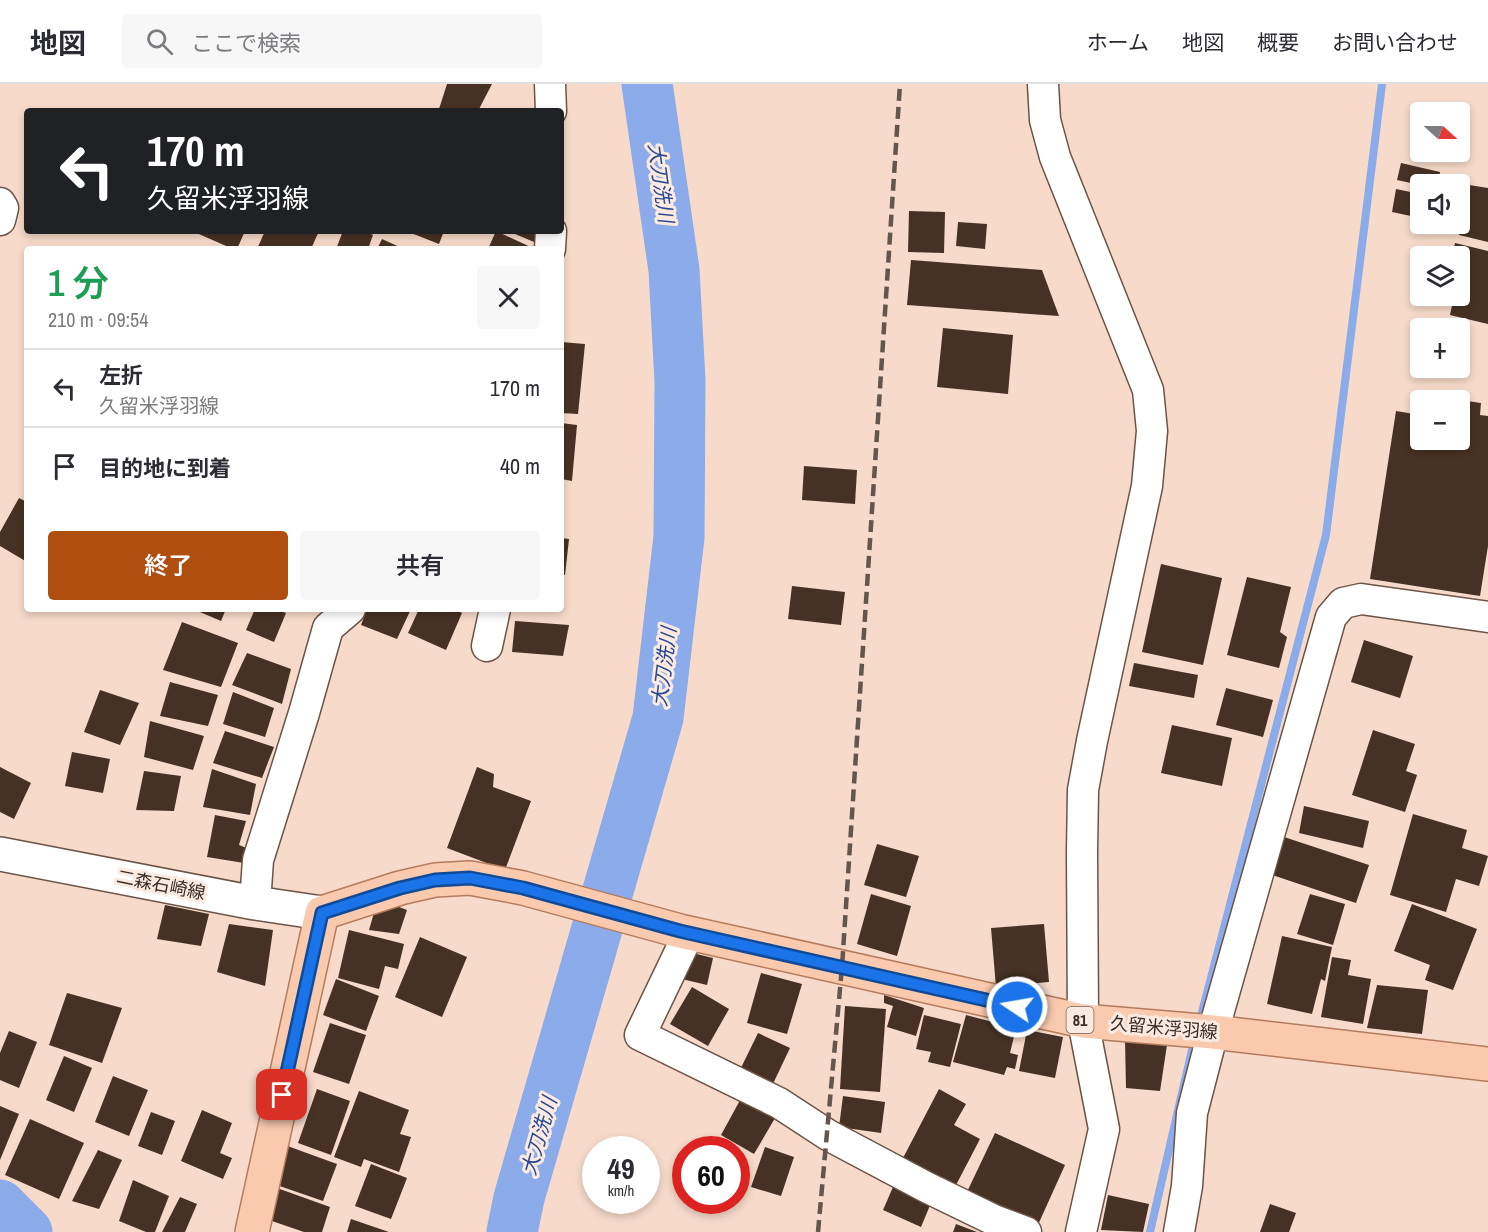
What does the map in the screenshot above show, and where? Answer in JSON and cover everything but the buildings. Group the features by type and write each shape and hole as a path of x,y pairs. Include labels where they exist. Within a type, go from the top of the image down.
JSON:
{"main road":[{"name":"二森石崎線","path":"0,854 255,903 322,913"},
{"name":"久留米浮羽線","path":"322,913 400,888 435,880 470,878 523,888 685,932 1083,1021 1213,1032 1488,1065"},
{"path":"252,1232 322,913"}],"street":[{"path":"550,84 551,108"},
{"path":"1043,84 1045,120 1055,157 1148,390 1152,431 1147,486 1083,790 1083,1021 1104,1129 1081,1232"},
{"path":"0,203 3,208 0,220"},
{"path":"1179,1232 1187,1186 1192,1113 1331,617 1343,603 1361,599 1488,617"},
{"path":"255,903 258,860 328,628 347,612"},
{"path":"487,646 494,612"},
{"path":"685,932 640,1035 779,1103 828,1135 926,1187 994,1220 1026,1232"}],"waterway":[{"name":"大刀洗川","path":"512,1232 519,1198 658,718 679,537 680,381 674,270 647,84"},
{"path":"1199,1024 1326,535 1382,84"},
{"path":"1150,1232 1195,1037"},
{"path":"0,1205 27,1232"}],"railway":[{"path":"818,1232 842,967 900,84"}],"route":[{"path":"282,1095 322,913 400,888 435,880 470,878 523,888 680,931 1017,1007"}]}
